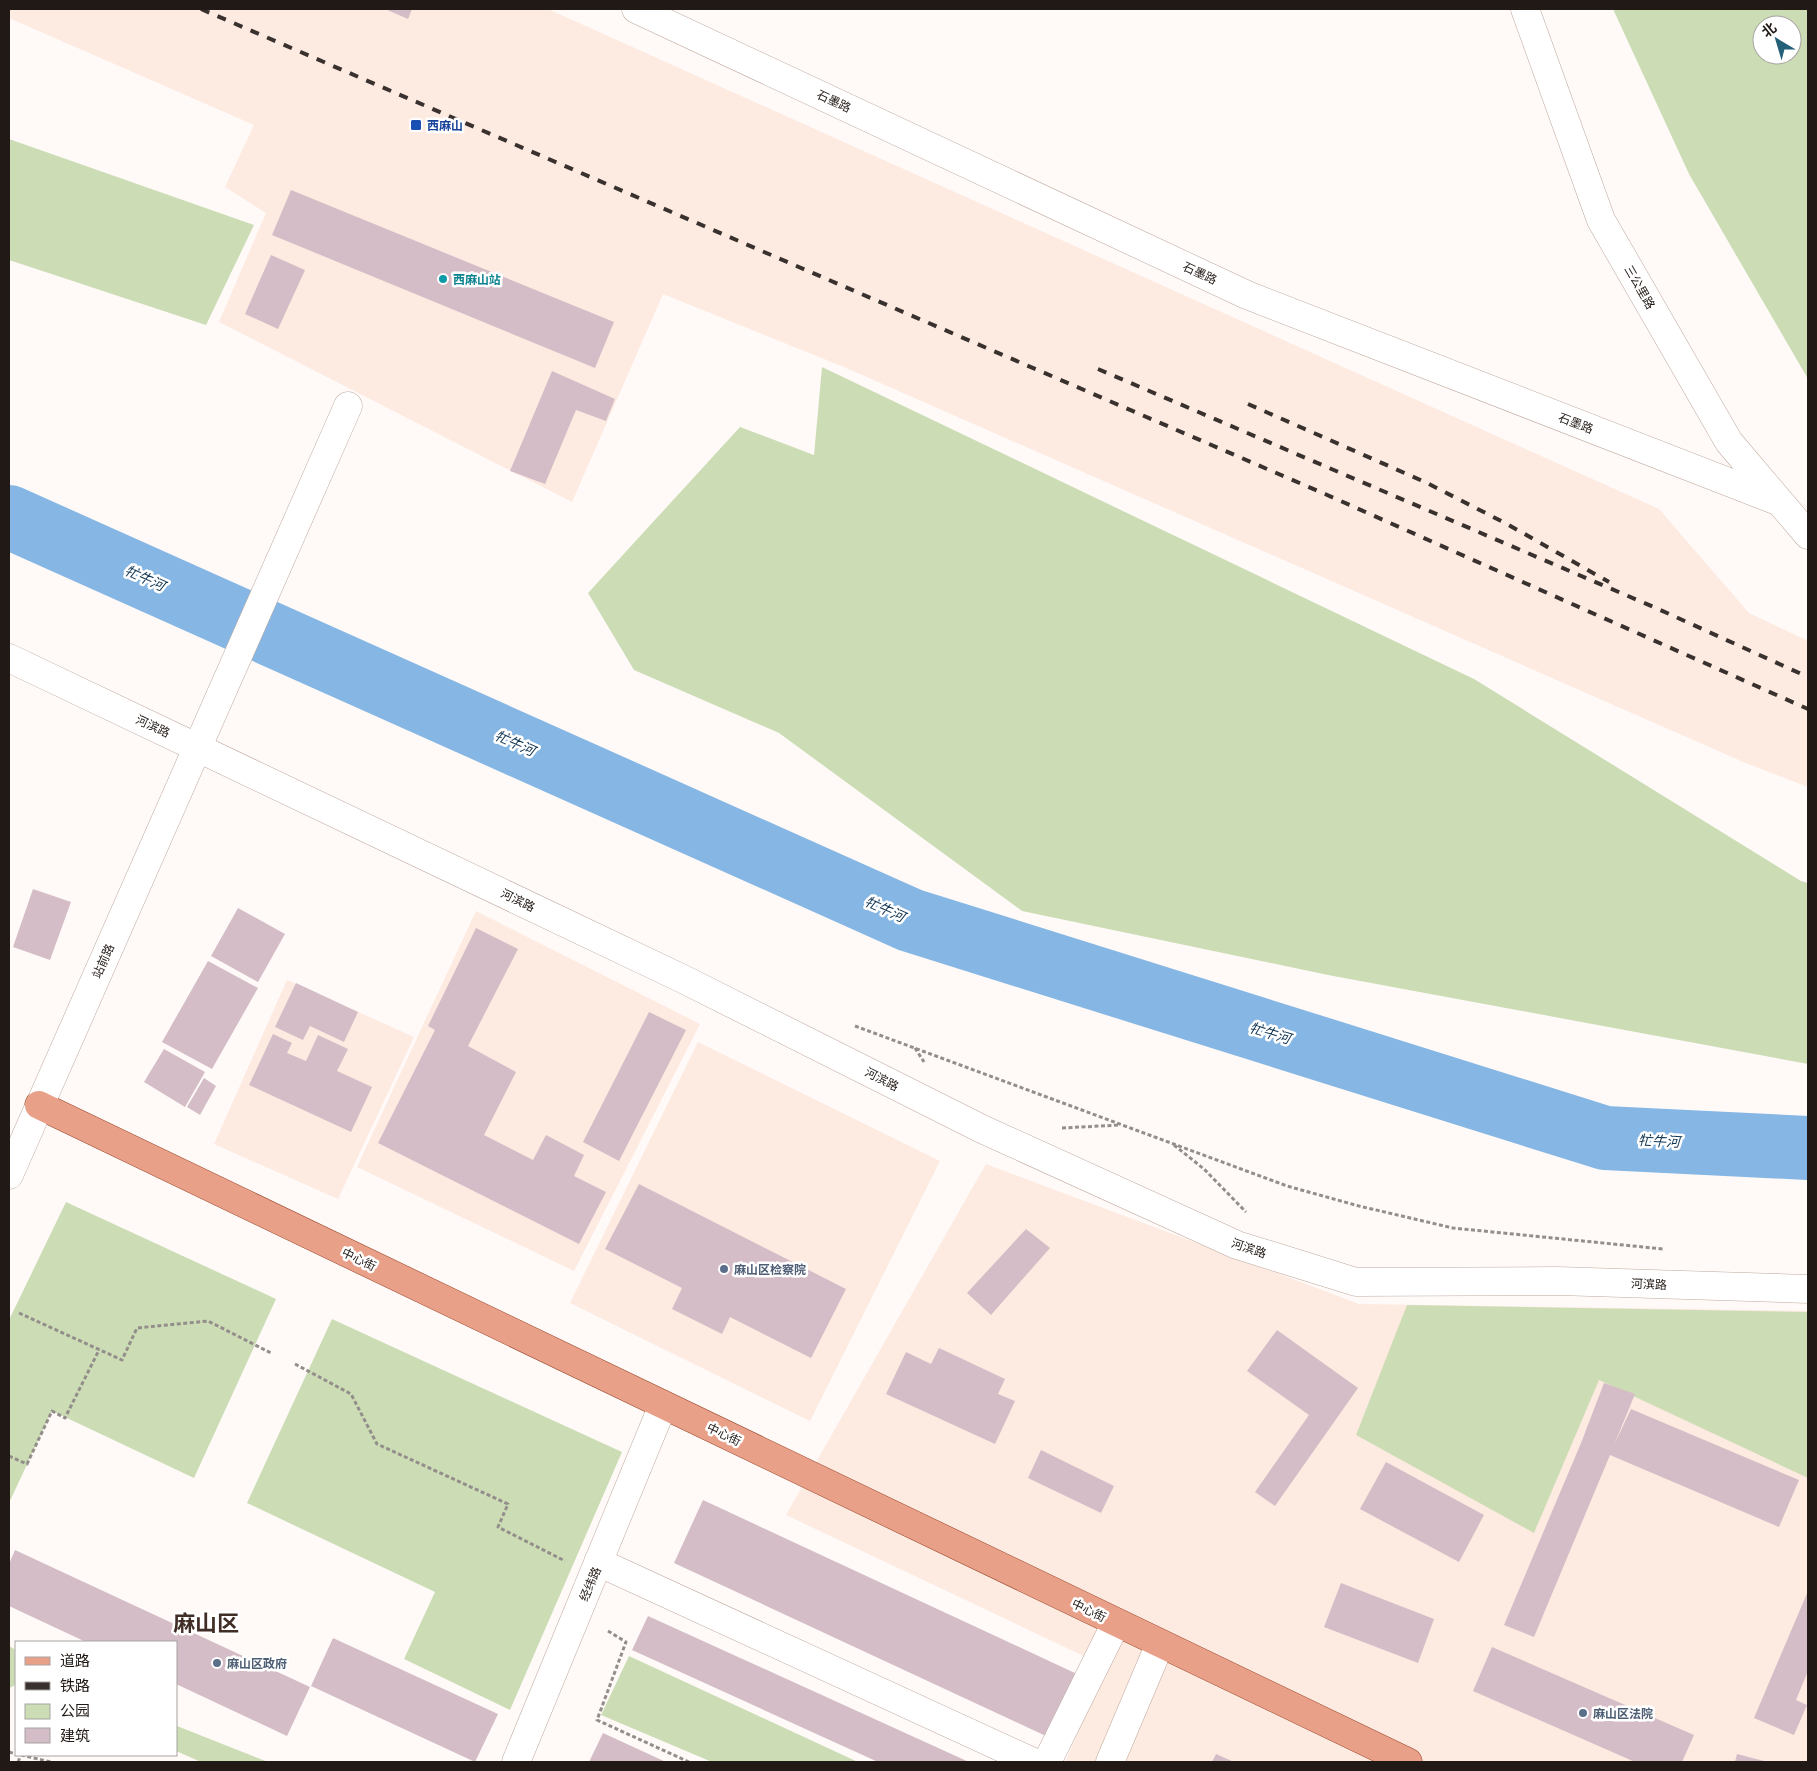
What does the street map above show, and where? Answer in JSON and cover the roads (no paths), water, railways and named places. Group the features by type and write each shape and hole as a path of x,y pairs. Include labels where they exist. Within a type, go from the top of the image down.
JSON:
{"main road":[{"name":"中心街","path":"39,1105 1408,1762"}],"street":[{"name":"石墨路","path":"636,9 1247,295 1780,502"},
{"name":"三公里路","path":"1525,9 1601,220 1729,442 1808,535"},
{"name":"站前路","path":"9,1175 348,406"},
{"name":"河滨路","path":"9,658 682,979 982,1129 1237,1245 1356,1282 1558,1281 1808,1289"},
{"name":"经纬路","path":"516,1762 663,1405"},
{"path":"596,1569 1033,1762"},
{"path":"1047,1762 1116,1623"},
{"path":"1110,1762 1160,1644"}],"waterway":[{"name":"牤牛河","path":"9,517 910,920 1605,1138 1808,1148"}],"railway":[{"path":"201,9 1325,494 1808,709"},
{"path":"1098,369 1656,608 1808,677"},
{"path":"1248,404 1425,482 1507,524 1609,582"}],"place":[{"name":"西麻山","path":"416,125"},
{"name":"西麻山站","path":"443,279"},
{"name":"麻山区检察院","path":"724,1269"},
{"name":"麻山区政府","path":"217,1663"},
{"name":"麻山区法院","path":"1583,1713"}],"district":[{"name":"麻山区","path":"206,1622"}]}
